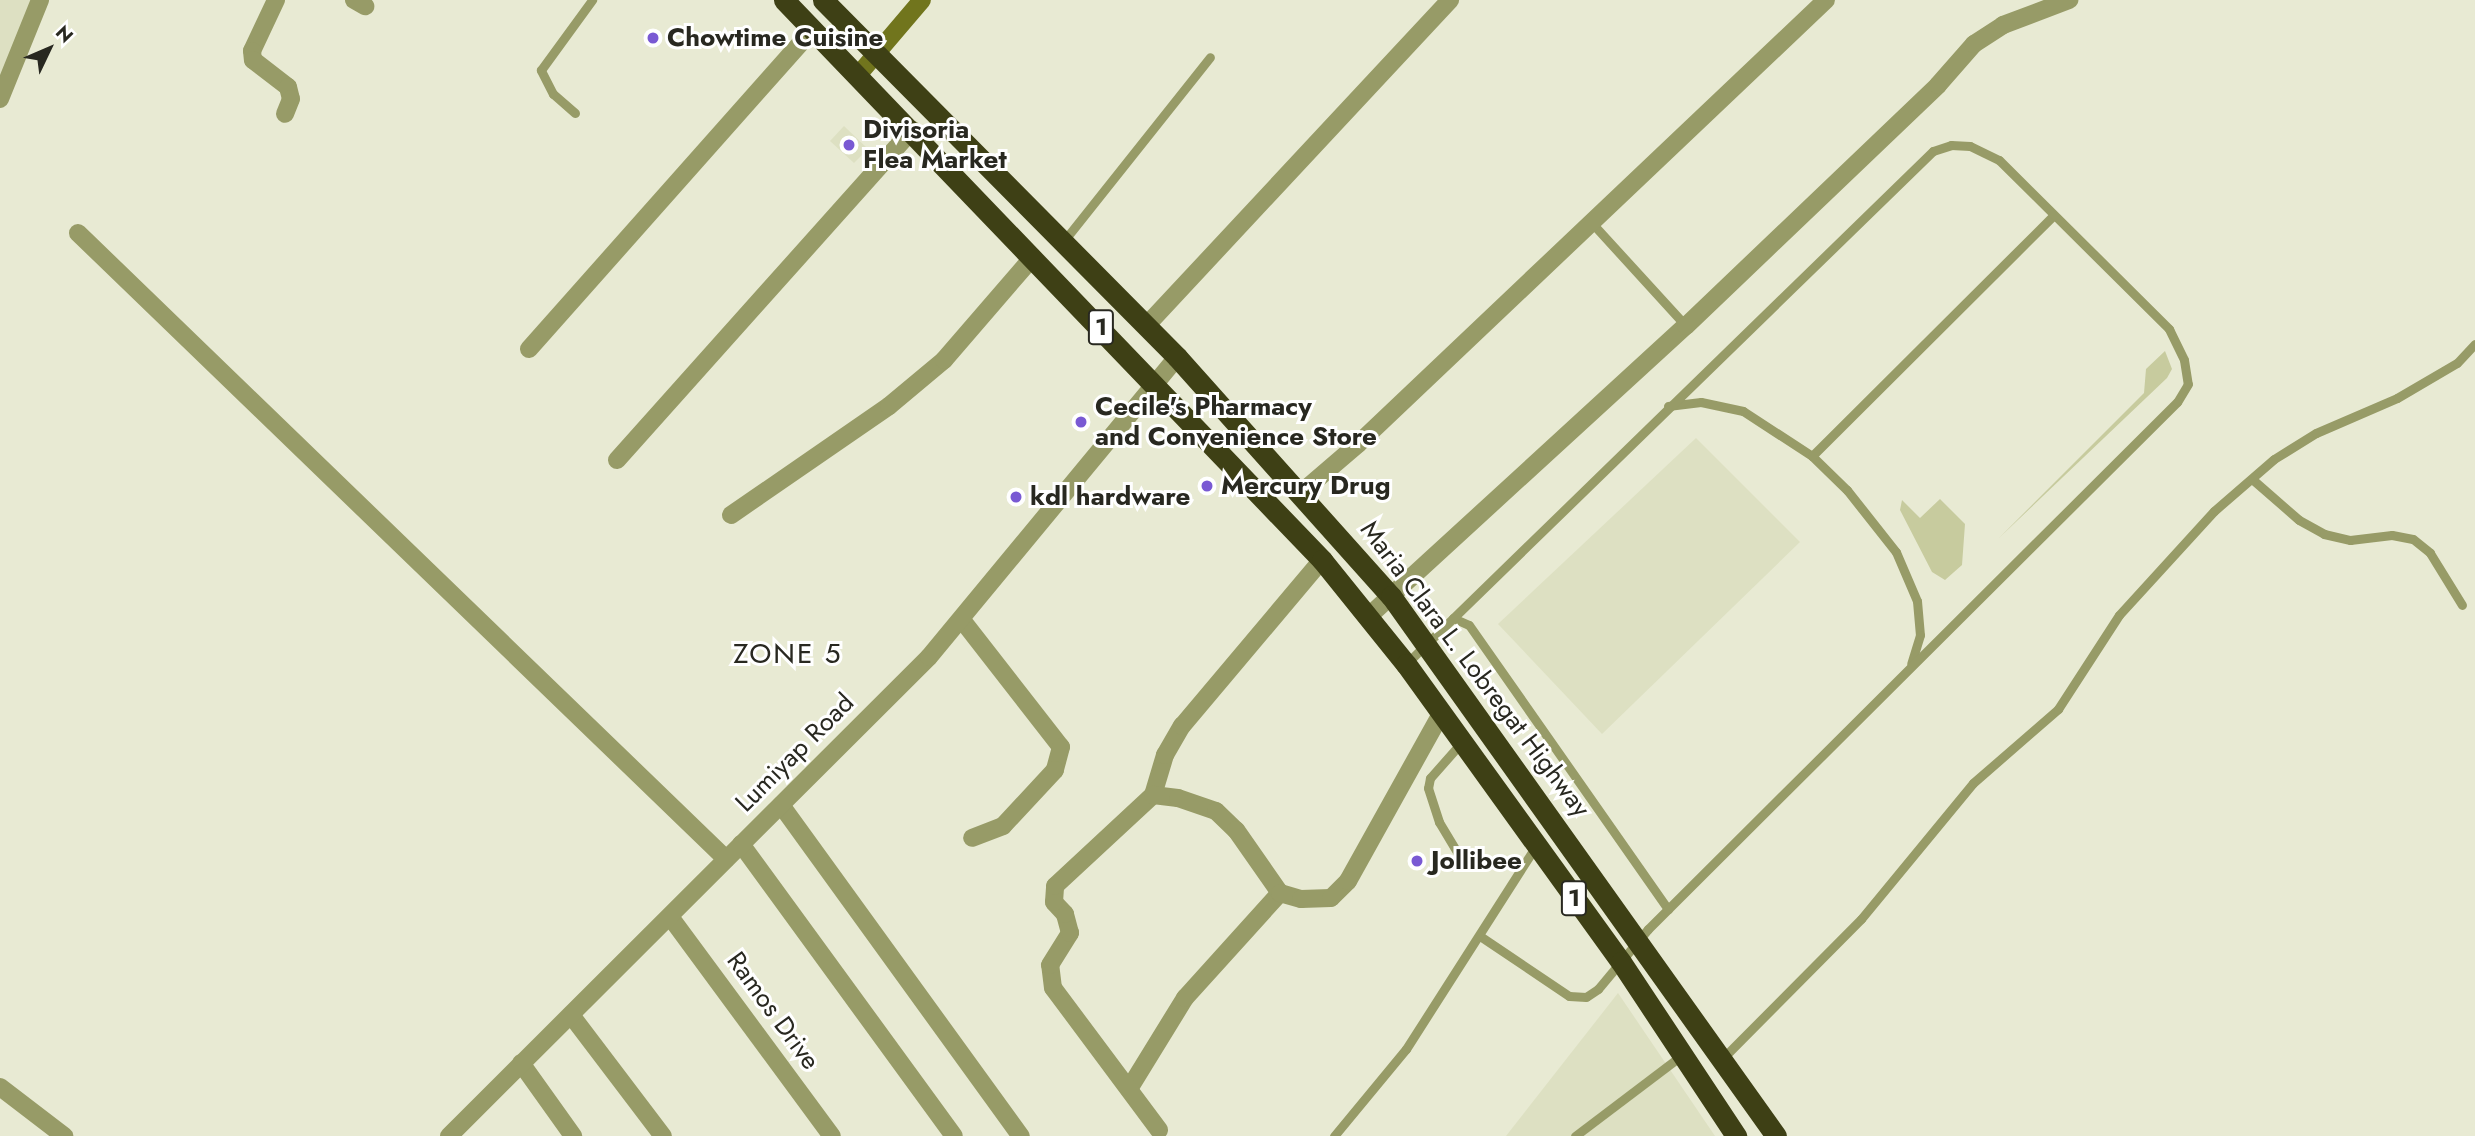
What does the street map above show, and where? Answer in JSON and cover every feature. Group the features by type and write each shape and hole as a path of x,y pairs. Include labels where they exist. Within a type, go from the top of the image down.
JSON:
{"highway":[{"name":"Maria Clara L. Lobregat Highway","path":"784,0 859,74 1155,384 1322,560 1369,616 1621,962 1736,1136"},
{"name":"Maria Clara L. Lobregat Highway","path":"823,0 1177,357 1302,492 1391,596 1639,939 1776,1136"}],"street":[{"path":"0,99 40,0"},
{"path":"276,0 252,51 253,60 288,87 291,99 285,114"},
{"path":"859,74 922,0"},
{"path":"1146,326 1450,0"},
{"path":"1302,492 1358,444 1590,220 1826,0"},
{"path":"1369,616 1686,326 1938,85 1974,44 2003,24 2069,0"},
{"path":"529,349 813,29"},
{"path":"617,460 912,130"},
{"path":"78,233 726,859"},
{"path":"731,516 889,406 944,360 1033,257"},
{"name":"Lumiyap Road","path":"449,1136 520,1063 671,918 962,620 1177,357"},
{"path":"1159,1130 1053,988 1050,965 1070,933 1065,914 1053,894 1062,876 1153,795 1166,755 1182,726 1322,560"},
{"path":"962,620 1061,747 1055,770 1003,826 972,838"},
{"path":"1153,795 1178,798 1216,811 1236,830 1280,893 1322,900 1339,892 1441,714"},
{"path":"781,805 1021,1136"},
{"path":"741,844 954,1136"},
{"path":"1129,1088 1185,998 1280,893"},
{"name":"Ramos Drive","path":"671,918 832,1136"},
{"path":"571,1015 663,1136"},
{"path":"520,1063 573,1136"},
{"path":"0,1087 64,1136"}],"lane":[{"path":"575,113 553,94 541,70 592,0"},
{"path":"1063,242 1210,57"},
{"path":"1406,664 1668,406 1933,151 1951,145 1970,146 1999,160 2169,329 2184,360 2188,384 2177,402 1668,909 1621,962 1586,996 1570,996 1480,936"},
{"path":"1812,456 2053,216"},
{"path":"1590,220 1686,326"},
{"path":"1723,1058 1861,919 1973,782 2058,709 2119,615 2214,510 2316,433 2397,398 2457,362 2475,344"},
{"path":"1668,406 1701,402 1743,411 1812,456 1847,490 1896,552 1917,601 1920,635 1909,668"},
{"path":"2252,479 2300,520 2323,534 2350,540 2392,535 2413,539 2430,553 2462,605"},
{"path":"1453,618 1469,625 1668,909"},
{"path":"1461,743 1430,778 1428,788 1439,822 1466,867"},
{"path":"1334,1136 1406,1049 1536,846"},
{"path":"1575,1136 1682,1055"}],"shaded area":[{"path":"0,0 36,0 0,88"},
{"name":"Divisoria Flea Market","path":"844,126 868,149 854,163 830,141"},
{"path":"2165,351 2172,369 2167,378 1999,538 2144,393 2146,369"},
{"path":"1696,438 1800,542 1602,734 1498,624"},
{"path":"1940,499 1965,524 1962,565 1945,580 1932,572 1900,510 1902,500 1920,518"},
{"path":"1618,993 1715,1136 1506,1136"}],"place":[{"name":"Chowtime Cuisine","path":"653,38"},
{"name":"Divisoria Flea Market","path":"849,145"},
{"name":"Cecile's Pharmacy and Convenience Store","path":"1081,422"},
{"name":"Mercury Drug","path":"1207,486"},
{"name":"kdl hardware","path":"1016,497"},
{"name":"Jollibee","path":"1417,861"}],"district":[{"name":"ZONE 5","path":"788,654"}]}
